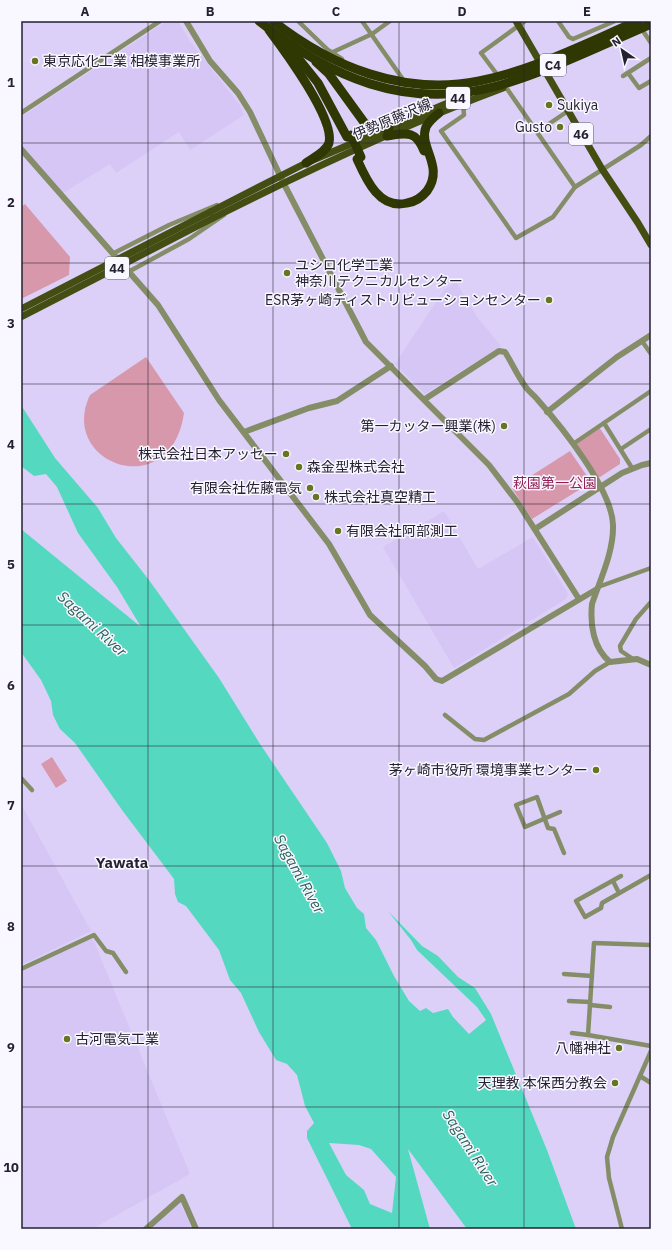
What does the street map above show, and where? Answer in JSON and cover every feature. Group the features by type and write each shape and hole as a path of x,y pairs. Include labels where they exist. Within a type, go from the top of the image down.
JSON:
{"highway":[{"path":"260,21 270,23 290,38 329,74 366,125 388,132 412,134 420,143 426,156 428,173 425,185 417,193 406,198 389,197 375,184 359,158"},
{"name":"C4","path":"260,21 303,53 350,78 393,90 437,94 466,93 510,82 651,25"},
{"path":"270,23 310,72 349,136"},
{"path":"270,23 307,85 327,126 329,136 327,147 306,164"},
{"name":"C4","path":"270,23 319,53 347,66 390,80 435,85 464,84 509,73 639,23"},
{"path":"290,38 330,95 370,186 385,200 393,203 405,204 418,199 428,190 433,179 433,161 425,132 429,122 439,113"}],"main road":[{"name":"伊勢原藤沢線","path":"231,205 284,184 465,95 501,80 542,67 639,23"},
{"name":"伊勢原藤沢線","path":"212,215 306,164 506,87 542,67 600,39 639,23 651,25"},
{"name":"46","path":"517,24 602,169 638,222 651,245"},
{"name":"44","path":"21,309 212,215"},
{"name":"44","path":"21,317 212,215"}],"street":[{"path":"21,113 160,21"},
{"path":"186,21 210,60 238,93 250,112 280,177 366,342 425,399 489,465 505,484 579,600"},
{"path":"298,21 328,50 349,62 373,72 402,78 450,82 460,88 465,95"},
{"path":"362,21 402,78"},
{"path":"333,52 372,34 390,21"},
{"path":"525,21 517,24 481,52 575,187"},
{"path":"558,21 569,37 573,38 614,21"},
{"path":"639,23 651,43"},
{"path":"595,29 600,39"},
{"path":"623,76 651,58"},
{"path":"628,72 639,88 651,81"},
{"path":"463,103 464,115 441,131 516,238 553,217 575,187 641,145 651,136"},
{"path":"537,132 568,111"},
{"path":"21,148 130,271 158,305 194,363 329,544 370,616 439,681 442,681 598,588 651,568"},
{"path":"114,253 169,225 205,209 231,205"},
{"path":"130,271 189,239 216,222 231,205"},
{"path":"548,412 595,374 651,335"},
{"path":"642,341 651,354"},
{"path":"425,399 503,350 524,385 548,412 573,444 600,487 612,512 614,526 612,542 591,612 596,642 599,650 610,662"},
{"path":"244,432 309,408 337,401 392,366"},
{"path":"573,444 651,391"},
{"path":"604,423 632,468"},
{"path":"621,449 651,429"},
{"path":"535,529 632,468 651,463"},
{"path":"633,659 621,651 620,646 636,618 651,602"},
{"path":"445,715 475,739 484,740 558,702 578,688 595,671 610,662 633,659 643,661 651,665"},
{"path":"21,778 32,790"},
{"path":"560,812 545,819 525,827 516,805 537,797 545,819 548,828 554,829 564,853"},
{"path":"621,876 576,901 585,917 601,908 602,903 651,875"},
{"path":"612,881 619,893"},
{"path":"21,970 94,935 106,951 113,954 126,972"},
{"path":"588,1036 594,943 609,945 651,945"},
{"path":"564,974 592,976"},
{"path":"569,1001 610,1007"},
{"path":"572,1033 651,1046"},
{"path":"622,1229 609,1178 607,1157 613,1137 651,1052"},
{"path":"640,1076 651,1083"},
{"path":"146,1229 182,1197 196,1229"}],"shaded area":[{"path":"167,21 178,21 189,40 239,104 244,115 190,150 179,132 116,173 110,164 63,193 21,145 21,117"},
{"path":"456,282 477,317 501,346 425,394 395,364 444,290"},
{"path":"444,511 478,569 533,537 568,594 566,599 454,668 383,547"},
{"path":"21,804 91,931 21,965"},
{"path":"92,937 190,1174 92,1229 21,1229 21,971"},
{"path":"180,1202 192,1229 150,1229"}],"green space":[{"path":"25,204 70,257 69,275 21,299 21,207"},
{"path":"146,357 184,413 175,441 159,459 140,466 120,464 102,455 89,440 84,419 90,395"},
{"path":"599,427 620,459 620,464 600,477 597,477 575,443"},
{"name":"萩園第一公園","path":"570,451 589,479 587,485 532,519 512,488"},
{"path":"52,757 67,781 56,788 41,764"}],"water":[{"name":"Sagami River","path":"21,405 55,458 98,508 116,538 149,580 219,678 260,744 327,843 341,871 345,888 357,908 364,914 366,928 376,940 394,976 409,1001 420,1011 426,1008 433,1013 448,1009 453,1017 469,1034 486,1020 477,1007 417,950 388,911 422,946 438,956 458,977 475,988 491,1014 547,1150 576,1229 467,1229 408,1149 430,1229 352,1229 307,1138 307,1131 314,1123 305,1106 297,1075 287,1064 276,1060 259,1032 241,993 230,980 219,950 186,906 178,902 175,894 174,879 122,810 75,743 60,729 53,715 51,701 41,680 21,652 21,529 141,627 117,587 78,533 57,487 46,474 34,476 21,466","holes":["329,1143 359,1145 371,1149 396,1177 392,1213 370,1204 364,1190 346,1175"]}],"place":[{"name":"東京応化工業 相模事業所","path":"35,61"},
{"name":"Sukiya","path":"549,105"},
{"name":"Gusto","path":"560,127"},
{"name":"ユシロ化学工業 神奈川テクニカルセンター","path":"287,273"},
{"name":"ESR茅ヶ崎ディストリビューションセンター","path":"549,300"},
{"name":"第一カッター興業(株)","path":"504,426"},
{"name":"株式会社日本アッセー","path":"286,454"},
{"name":"森金型株式会社","path":"299,467"},
{"name":"有限会社佐藤電気","path":"310,488"},
{"name":"株式会社真空精工","path":"316,497"},
{"name":"有限会社阿部測工","path":"338,531"},
{"name":"茅ヶ崎市役所 環境事業センター","path":"596,770"},
{"name":"古河電気工業","path":"67,1039"},
{"name":"八幡神社","path":"619,1048"},
{"name":"天理教 本保西分教会","path":"615,1083"}],"district":[{"name":"Yawata","path":"122,863"}]}
